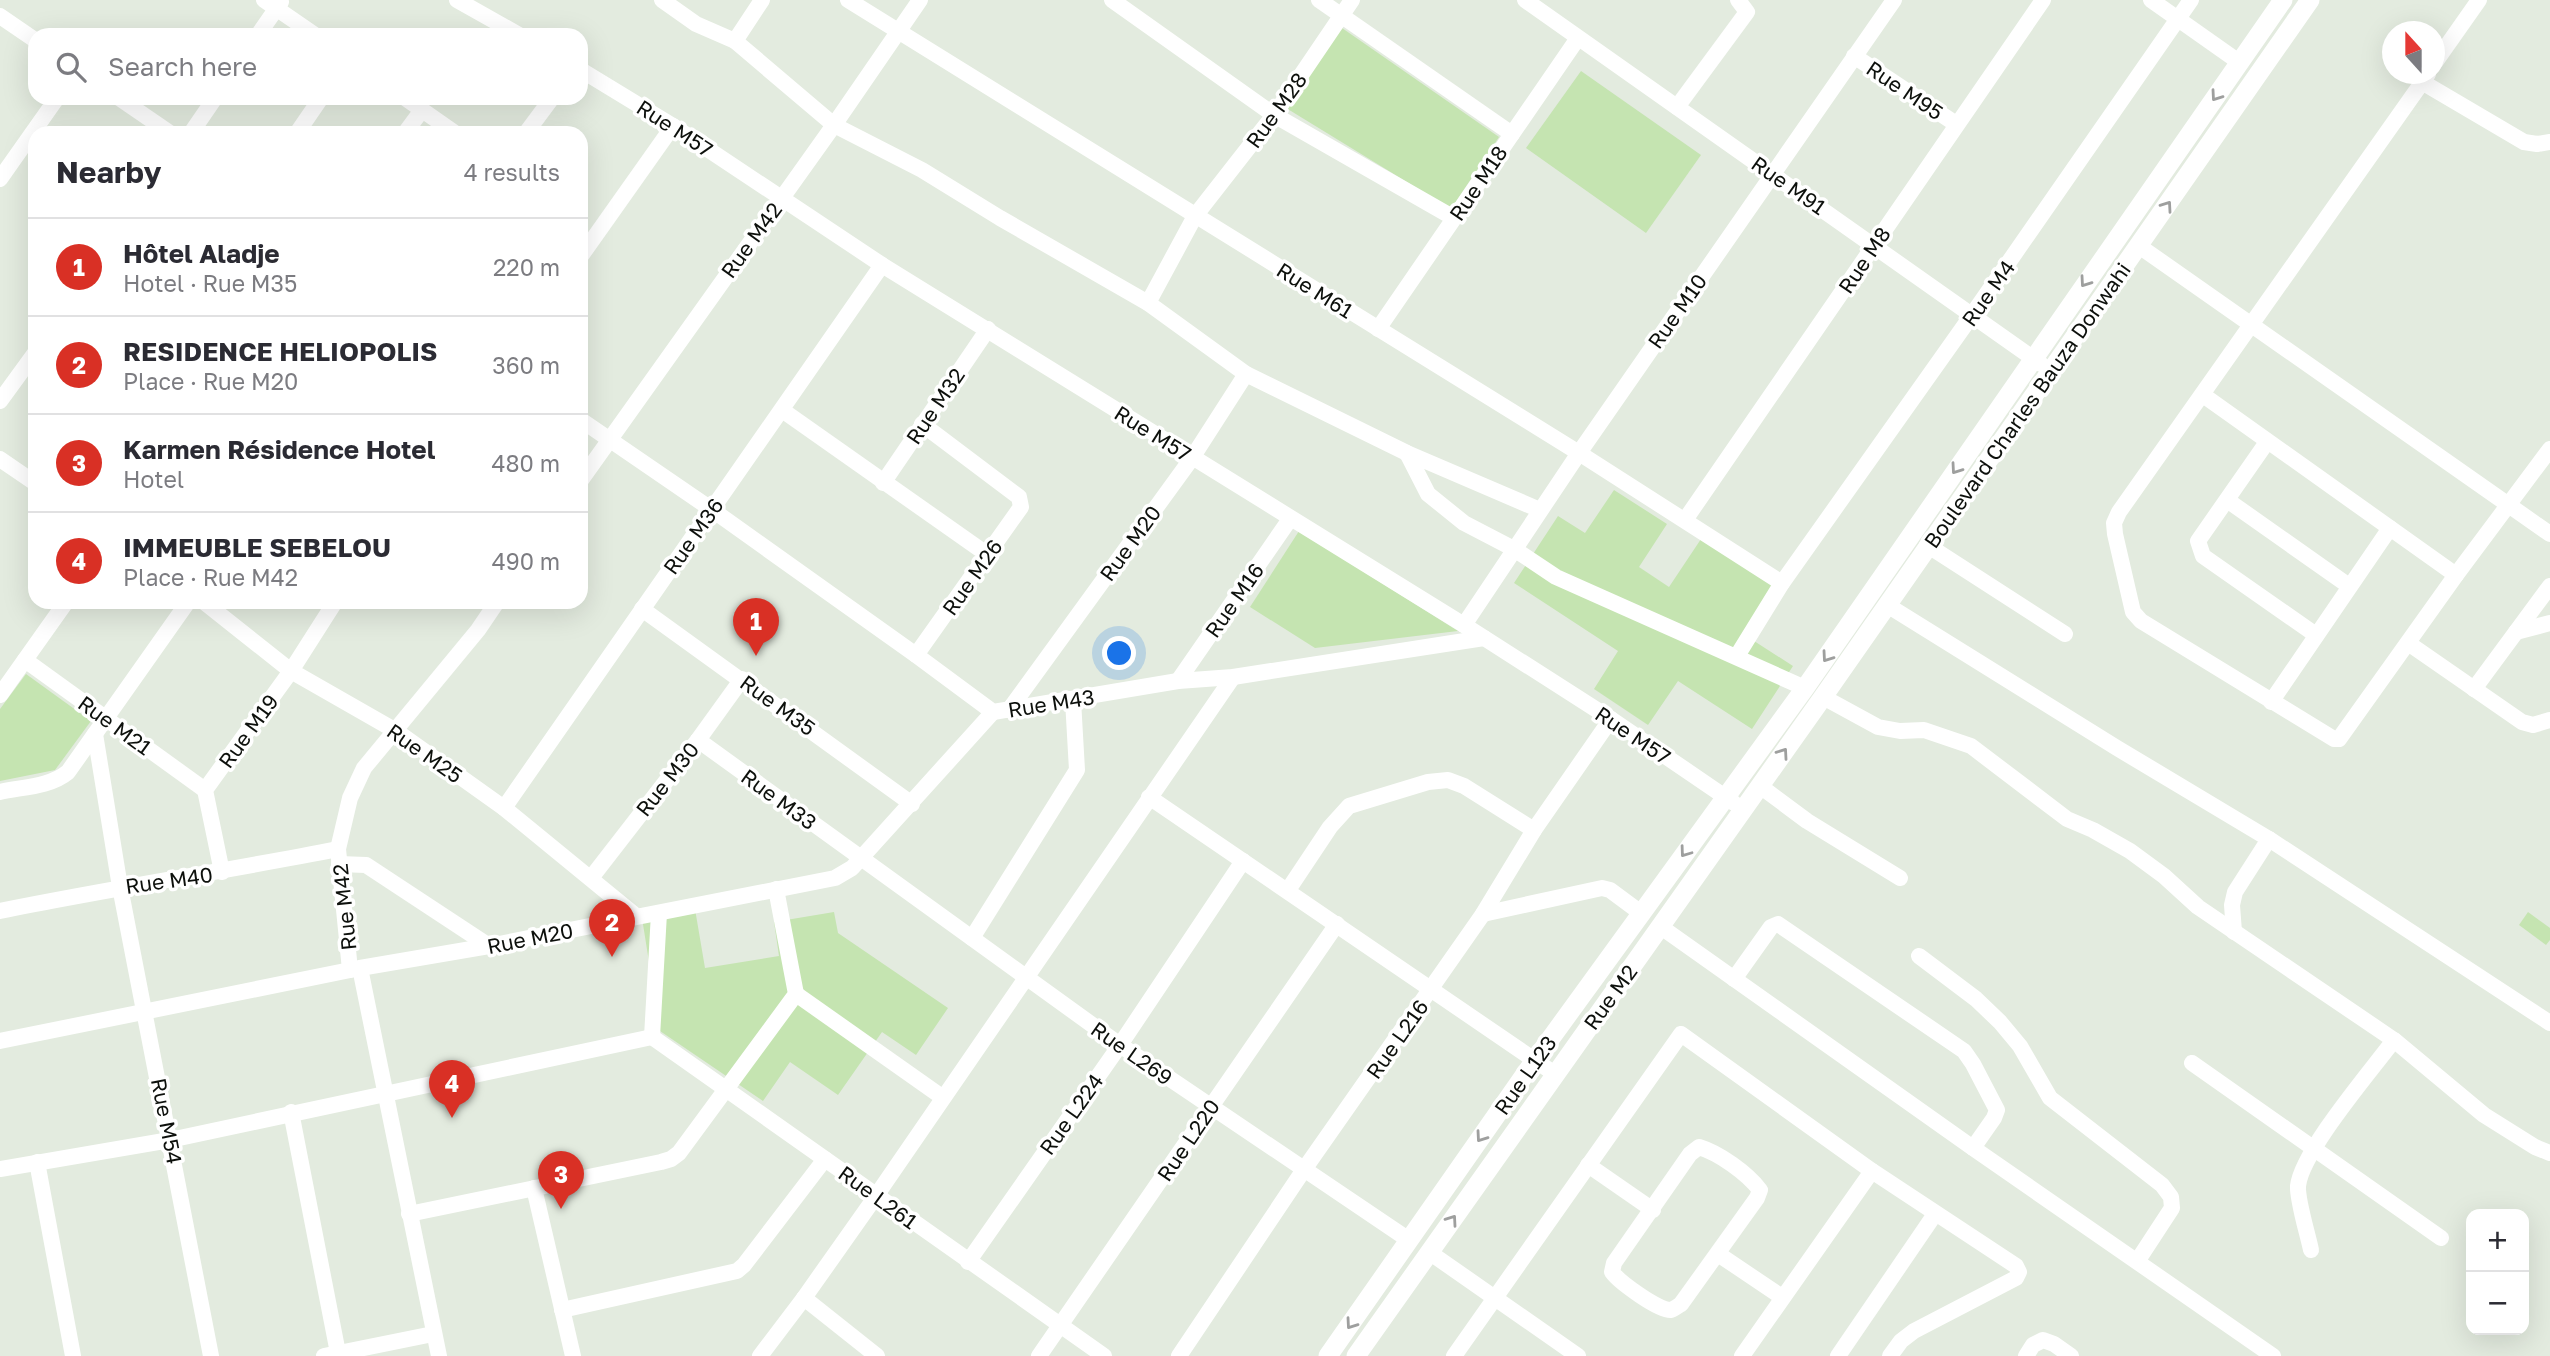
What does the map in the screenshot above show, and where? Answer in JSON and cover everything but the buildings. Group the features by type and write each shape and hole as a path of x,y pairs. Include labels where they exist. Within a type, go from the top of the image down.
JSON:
{"main road":[{"name":"Boulevard Charles Bauza Donwahi","path":"1744,809 1814,692 2033,357 2283,0"},
{"name":"Boulevard Charles Bauza Donwahi","path":"1725,797 1887,605 2310,0"},
{"name":"Rue L123","path":"1328,1356 1535,1060 1725,797"},
{"name":"Rue M2","path":"1356,1356 1744,809"}],"street":[{"path":"457,0 507,28"},
{"path":"662,0 696,24 735,41 834,124 922,170 1148,303 1246,374 1406,453 1540,510"},
{"path":"735,41 762,0"},
{"name":"Rue M61","path":"848,0 1579,453 1782,583"},
{"name":"Rue M42","path":"588,469 920,0"},
{"path":"1112,0 1275,115 1454,218"},
{"path":"1318,0 1512,134"},
{"name":"Rue M28","path":"1148,303 1195,216 1275,115 1352,0"},
{"name":"Rue M91","path":"1525,0 2052,372"},
{"path":"1677,107 1747,12 1738,0"},
{"name":"Rue M10","path":"1464,625 1579,453 1894,0"},
{"name":"Rue M8","path":"1685,520 2043,0"},
{"path":"2151,0 2239,62"},
{"name":"Rue M4","path":"1737,656 1782,583 1972,316 2191,0"},
{"path":"2445,48 2479,0"},
{"path":"262,28 274,3 306,28"},
{"path":"0,16 28,35"},
{"name":"Rue M18","path":"1378,329 1578,38"},
{"name":"Rue M95","path":"1854,55 1956,124"},
{"name":"Rue M57","path":"588,74 673,125 882,265 1485,638 1744,809"},
{"path":"2421,84 2119,512 2115,534 2133,612 2141,621 2271,702 2334,739 2339,739 2550,449"},
{"path":"2434,84 2524,142 2550,142"},
{"path":"37,126 52,105"},
{"path":"129,105 160,126"},
{"path":"196,126 210,105"},
{"path":"302,126 316,105"},
{"path":"415,105 446,126"},
{"path":"531,126 547,105"},
{"path":"410,126 422,110"},
{"path":"588,246 673,125"},
{"path":"0,179 28,139"},
{"path":"2139,246 2550,534"},
{"name":"Rue M36","path":"505,808 882,265"},
{"name":"Rue M32","path":"883,483 988,329"},
{"path":"0,401 28,363"},
{"name":"Rue M20","path":"0,1041 355,969 489,946 835,878 852,868 1001,711 1192,458 1246,374"},
{"path":"2203,395 2456,575"},
{"path":"782,410 988,555"},
{"name":"Rue M26","path":"916,655 1021,507 1019,497 922,424"},
{"name":"Rue M43","path":"588,425 712,509 916,655 1001,711 1178,681 1233,677 1485,638"},
{"path":"2267,442 2198,541 2203,556 2316,635"},
{"path":"1406,453 1428,494 1464,523 1556,577 1737,656 1814,692 1878,727 1900,731 1924,730 1971,747 2067,820 2094,830 2130,851 2164,876 2198,907 2394,1040 2484,1115 2535,1147 2550,1153"},
{"path":"0,459 28,478"},
{"path":"2227,500 2349,586"},
{"name":"Rue M16","path":"1178,681 1290,519"},
{"path":"2271,702 2390,528"},
{"path":"1927,545 2065,634"},
{"path":"2474,689 2550,586"},
{"path":"1887,605 2269,839 2550,1023"},
{"path":"0,695 61,609"},
{"path":"0,792 60,779 68,772 183,609"},
{"name":"Rue M25","path":"213,609 291,671 396,731 505,808 636,916"},
{"name":"Rue M19","path":"222,872 205,790 291,671 331,609"},
{"name":"Rue M42","path":"439,1356 386,1094 355,969 339,856 355,783 492,609"},
{"name":"Rue M35","path":"642,609 912,803"},
{"path":"2516,632 2550,622"},
{"path":"2408,643 2522,722 2533,725 2550,720"},
{"name":"Rue M21","path":"24,660 205,790"},
{"path":"760,1356 876,1196 1233,677"},
{"name":"Rue M30","path":"591,878 742,679"},
{"path":"972,937 1077,770 1073,700"},
{"name":"Rue L216","path":"1179,1356 1303,1171 1483,914 1534,830 1611,719"},
{"name":"Rue M54","path":"95,734 120,887 211,1356"},
{"name":"Rue M33","path":"698,740 860,858"},
{"path":"1288,890 1330,827 1349,806 1428,782 1448,780 1464,786 1534,830"},
{"path":"1760,786 1807,821 1900,878"},
{"path":"1149,797 1556,1074"},
{"path":"2234,932 2232,905 2235,892 2269,839"},
{"path":"339,856 366,865 489,946"},
{"name":"Rue M40","path":"0,911 120,887 339,856"},
{"name":"Rue L269","path":"860,858 1120,1045 1409,1240"},
{"name":"Rue L224","path":"968,1262 1120,1045 1243,860"},
{"path":"1483,914 1602,888 1610,890 1641,913"},
{"path":"776,889 796,994 942,1097"},
{"path":"0,1169 170,1140 652,1037 659,912"},
{"name":"Rue L220","path":"1039,1356 1337,924"},
{"path":"1734,979 1771,927 1778,924 1785,926 1964,1051 1997,1110 1973,1148"},
{"path":"1661,927 2273,1356"},
{"path":"1919,956 1976,999 2000,1022 2020,1046 2050,1098 2162,1185 2171,1197 2172,1208 2138,1260"},
{"path":"409,1214 671,1159 679,1153 796,994"},
{"path":"1454,1356 1681,1034 1872,1171 2016,1266 2019,1272 2016,1278 1914,1331 1901,1341 1890,1356"},
{"name":"Rue L261","path":"652,1037 726,1086 968,1262 1104,1356"},
{"path":"2311,1250 2298,1190 2300,1179 2314,1147 2394,1040"},
{"path":"2193,1063 2441,1238"},
{"path":"291,1112 331,1355 433,1334"},
{"path":"1699,1147 1709,1150 1753,1182 1759,1190 1757,1198 1718,1254 1681,1304 1673,1310 1662,1309 1612,1272 1614,1263 1690,1154 1699,1147"},
{"path":"562,1310 737,1271 825,1159"},
{"path":"37,1162 73,1356"},
{"path":"1588,1165 1653,1210"},
{"path":"1742,1356 1872,1171"},
{"path":"534,1188 573,1356"},
{"path":"1838,1356 1935,1214"},
{"path":"1429,1252 1578,1356"},
{"path":"1718,1254 1782,1297"},
{"path":"804,1298 877,1356"},
{"path":"2026,1356 2033,1345 2043,1340 2071,1356"}],"green space":[{"path":"1342,28 1499,137 1451,209 1286,108"},
{"path":"1581,71 1701,155 1646,233 1526,148"},
{"path":"1614,490 1667,524 1639,567 1669,587 1701,539 1782,592 1751,639 1793,666 1752,729 1678,681 1648,725 1594,689 1618,651 1514,583 1558,516 1585,533"},
{"path":"1299,531 1458,631 1315,648 1250,607"},
{"path":"26,674 91,721 55,770 0,781 0,709"},
{"path":"695,909 705,968 779,956 774,922 834,912 838,933 948,1008 916,1055 882,1032 838,1095 790,1062 763,1101 660,1031 642,918"},
{"path":"2528,912 2550,928 2550,940 2546,945 2519,925"}],"place":[{"name":"Hôtel Aladje","path":"756,656"},
{"name":"RESIDENCE HELIOPOLIS","path":"612,957"},
{"name":"IMMEUBLE SEBELOU","path":"452,1118"},
{"name":"Karmen Résidence Hotel","path":"561,1209"}]}
